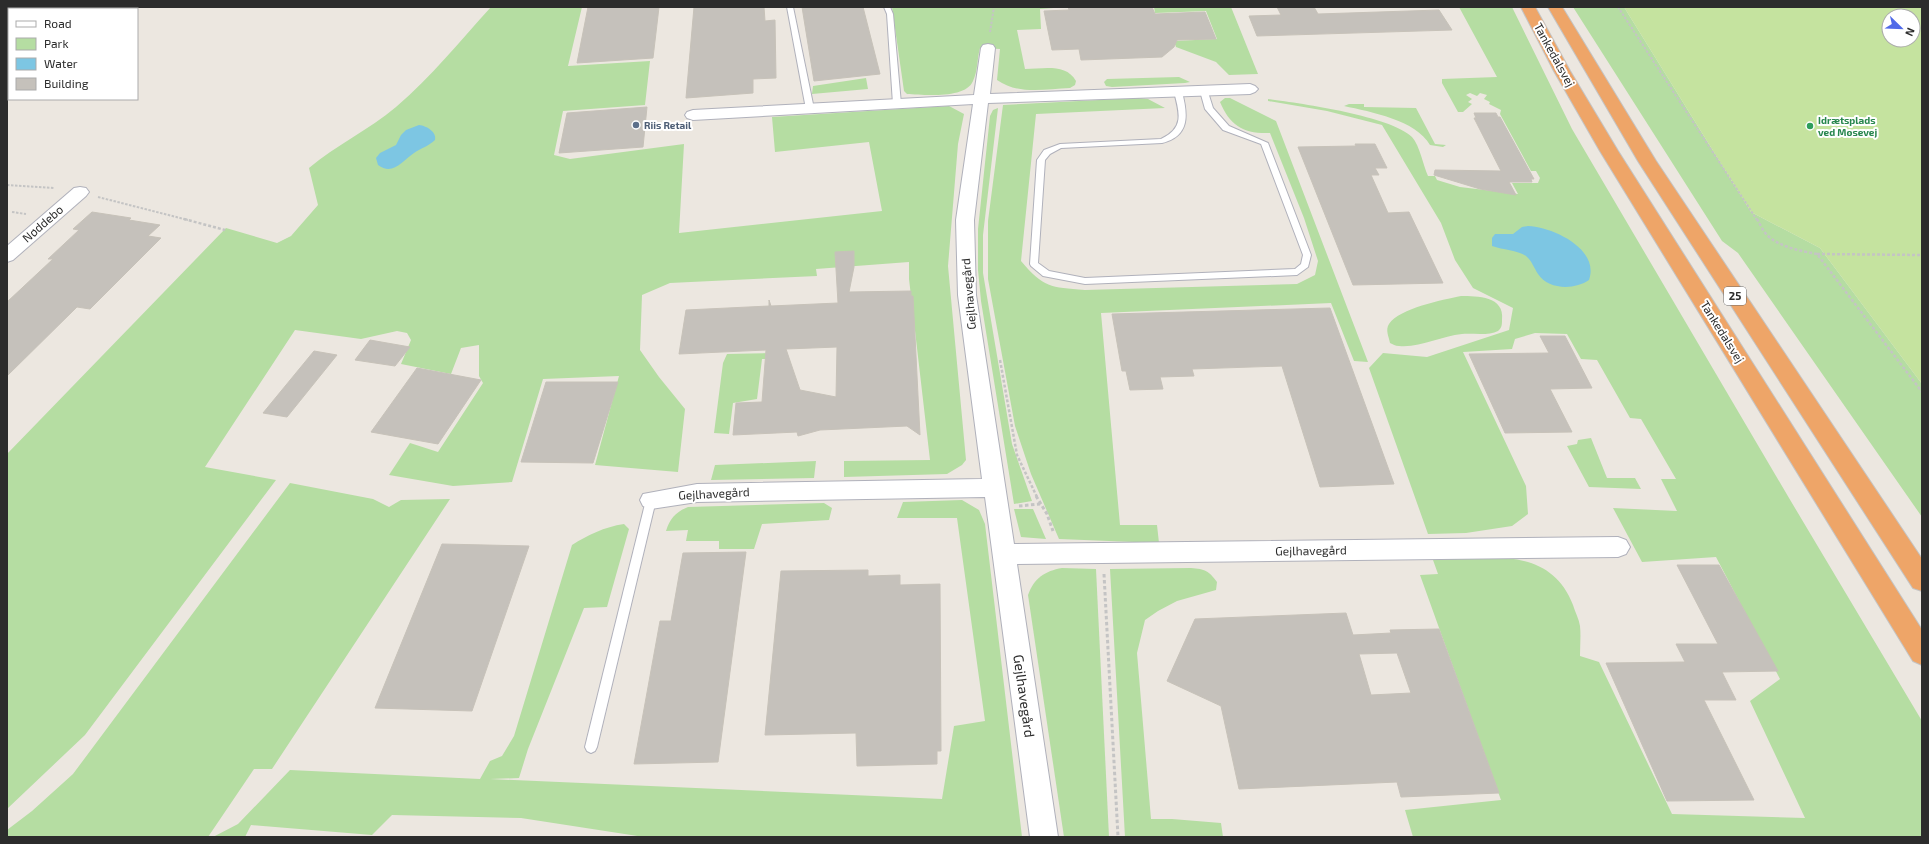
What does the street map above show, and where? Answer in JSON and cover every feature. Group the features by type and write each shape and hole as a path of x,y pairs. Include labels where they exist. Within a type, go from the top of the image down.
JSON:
{"highway":[{"name":"Tankedalsvej","path":"1528,7 1562,71 1609,151 1922,654"},
{"name":"Tankedalsvej","path":"1555,7 1647,162 1922,580"}],"street":[{"name":"Gejlhavegård","path":"988,48 965,220 967,295 1044,837"},
{"path":"693,115 981,99 1250,89"},
{"name":"Nøddebo","path":"7,256 80,192"},
{"name":"Gejlhavegård","path":"650,500 697,493 994,488"},
{"name":"Gejlhavegård","path":"1004,554 1618,547"}],"lane":[{"path":"790,7 810,109"},
{"path":"887,7 890,14 897,104"},
{"path":"1178,92 1183,108 1180,129 1174,136 1162,141 1060,146 1047,152 1041,160 1034,264 1046,274 1085,281 1297,272 1305,265 1307,255 1264,143 1226,128 1209,109 1204,91"},
{"path":"591,747 650,500"}],"path":[{"path":"988,48 994,7"},
{"path":"1618,7 1767,235 1780,244 1800,251 1817,254 1922,255"},
{"path":"7,185 80,192 225,230"},
{"path":"1817,254 1922,392"},
{"path":"999,356 1017,455 1033,491 1047,514 1061,554"},
{"path":"1103,553 1118,837"}],"green space":[{"path":"491,7 582,7 568,66 650,61 645,105 563,111 554,155 570,159 684,144 679,233 882,211 869,142 775,152 772,117 949,106 964,114 958,144 948,266 966,460 962,465 947,474 844,477 844,461 930,460 909,279 909,262 816,269 817,276 670,283 642,295 640,350 659,377 685,409 678,472 595,465 619,376 543,379 512,482 453,486 389,475 410,443 438,452 483,383 479,376 479,345 461,348 451,374 401,364 411,340 407,333 397,331 361,339 295,330 205,467 276,480 85,735 7,809 7,454 226,228 277,243 291,236 318,205 309,168 396,107 433,71"},
{"path":"892,7 1067,7 1040,9 1041,29 1017,30 1025,69 1060,69 1072,75 1076,81 1075,85 1070,88 1032,90 1014,88 1005,85 997,80 1000,49 980,48 975,77 969,87 962,91 944,95 907,94 904,91"},
{"path":"1154,7 1231,7 1258,74 1229,75 1216,62 1176,47 1174,41 1217,39 1206,11 1155,13"},
{"path":"1459,7 1512,7 1572,129 1922,721 1922,837 1413,837 1405,810 1501,800 1420,575 1438,574 1433,560 1494,557 1532,563 1549,572 1563,585 1573,605 1579,623 1580,656 1599,662 1672,814 1805,818 1750,701 1780,679 1716,557 1642,562 1613,508 1677,511 1661,479 1676,479 1641,419 1630,418 1597,360 1581,359 1567,334 1535,333 1515,339 1512,349 1463,352 1526,486 1528,514 1512,526 1466,533 1428,534 1369,368 1383,353 1427,357 1509,330 1513,308 1473,288 1455,260 1441,223 1382,125 1327,111 1268,101 1268,99 1344,112 1385,123 1412,137 1419,150 1428,176 1435,176 1437,180 1460,187 1518,194 1512,183 1538,183 1540,178 1536,171 1531,171 1500,114 1501,110 1489,104 1490,102 1484,99 1487,95 1480,93 1477,96 1470,93 1466,95 1472,99 1468,102 1472,104 1463,112 1458,112 1442,83 1442,79 1497,77"},
{"path":"1573,7 1624,7 1751,212 1820,248 1922,384 1922,517 1738,253 1722,241"},
{"name":"Idrætsplads ved Mosevej","path":"1624,7 1922,7 1922,384 1820,248 1751,212"},
{"path":"1179,77 1190,82 1112,87 1106,86 1104,82 1107,79"},
{"path":"866,78 868,89 812,94 813,86"},
{"path":"1138,98 1148,99 1165,108 1036,114 1021,261 1036,276 1048,284 1055,287 1085,290 1297,284 1315,275 1318,261 1304,218 1270,133 1245,130 1233,123 1220,102 1225,98 1230,98 1276,121 1368,362 1354,361 1331,303 1101,313 1120,525 1157,525 1159,543 1059,539 1031,474 1015,426 988,279 988,221 1003,105"},
{"path":"1349,104 1364,104 1364,107 1416,108 1435,144 1446,145 1443,147 1430,145 1423,136 1404,123 1379,114 1344,106"},
{"path":"998,108 983,235 983,273 1012,444 1032,501 1014,504 981,301 978,270 978,229 990,116 993,110"},
{"path":"1461,296 1482,297 1495,302 1502,312 1502,324 1499,330 1494,333 1454,335 1423,344 1407,346 1398,346 1390,343 1387,329 1394,318 1412,309"},
{"path":"771,353 771,359 762,359 757,399 733,403 729,434 714,433 723,363 727,354"},
{"path":"1591,438 1607,478 1635,478 1641,489 1589,487 1567,446 1577,444 1578,440"},
{"path":"816,461 814,478 711,480 715,465"},
{"path":"290,483 373,499 389,507 401,500 450,499 272,769 254,769 208,837 7,837 7,830 32,811 73,774"},
{"path":"962,500 979,510 985,524 1022,837 644,837 521,818 392,815 372,835 251,825 245,837 213,837 238,824 290,770 480,779 490,761 502,756 514,736 572,545 596,532 624,524 629,529 607,607 584,608 528,749 519,778 490,779 942,799 954,726 985,721 957,518 897,518 903,502"},
{"path":"824,503 832,508 829,520 762,524 754,549 719,549 719,541 686,541 688,530 666,531 669,522 674,516 688,507"},
{"path":"1014,509 1033,509 1046,539 1021,537"},
{"path":"1062,568 1096,569 1109,837 1064,837 1028,595 1033,584 1041,576 1050,571"},
{"path":"1191,568 1203,570 1212,575 1217,582 1216,590 1177,601 1145,620 1137,653 1151,819 1221,823 1223,837 1125,837 1110,569"}],"water":[{"path":"419,125 431,130 434,134 435,140 393,168 383,168 378,165 376,158 380,153 396,145 401,135 406,130"},
{"path":"1528,226 1550,230 1572,242 1588,259 1591,269 1589,280 1577,286 1555,286 1542,279 1526,256 1518,252 1492,246 1492,238 1495,234 1513,234 1522,227"}],"building":[{"path":"588,7 659,7 653,58 577,63"},
{"path":"694,7 764,7 765,21 775,20 776,78 753,79 753,93 686,98"},
{"path":"802,7 863,7 880,74 814,81"},
{"path":"1068,7 1152,7 1155,14 1205,12 1216,39 1177,40 1174,47 1162,57 1081,60 1079,49 1052,50 1044,11 1069,10"},
{"path":"1277,7 1314,7 1318,14 1439,10 1452,30 1257,36 1249,16 1281,15"},
{"path":"647,107 643,147 559,153 567,113"},
{"path":"1474,113 1496,113 1498,117 1500,117 1534,179 1531,179 1532,182 1509,182 1516,195 1480,189 1434,175 1435,170 1501,171 1474,118 1476,118"},
{"path":"1355,144 1375,144 1387,168 1375,168 1379,175 1371,175 1388,213 1409,212 1443,283 1353,285 1298,147 1356,146"},
{"path":"92,212 131,218 129,220 160,225 148,236 161,238 90,309 77,307 7,376 7,302 53,259 48,259 79,230 73,229"},
{"path":"854,251 854,267 849,292 911,291 911,296 913,296 920,435 907,426 820,430 798,436 797,432 733,435 736,403 762,402 766,350 679,354 686,310 769,306 769,300 771,306 838,303 835,252","holes":["837,347 836,397 800,390 786,349"]},
{"path":"1330,308 1394,484 1320,487 1282,366 1192,369 1194,376 1160,377 1163,389 1130,390 1126,371 1122,371 1112,314"},
{"path":"1540,336 1565,336 1592,388 1550,389 1572,432 1505,433 1469,354 1549,353"},
{"path":"370,340 410,347 395,366 355,360"},
{"path":"314,351 337,355 287,417 263,413"},
{"path":"417,368 481,380 438,444 371,432"},
{"path":"546,382 618,382 593,463 521,462"},
{"path":"442,544 529,546 472,711 375,708"},
{"path":"746,552 718,762 634,764 660,621 671,621 683,553"},
{"path":"1677,565 1719,565 1778,671 1722,672 1736,700 1704,700 1754,800 1667,801 1606,663 1685,662 1676,644 1718,644"},
{"path":"868,570 868,576 900,575 900,585 940,584 941,751 937,751 937,764 857,766 856,733 765,735 781,571"},
{"path":"1346,613 1353,635 1391,633 1390,630 1439,629 1499,793 1401,797 1397,782 1239,789 1221,706 1167,681 1195,619","holes":["1397,653 1411,693 1371,695 1359,654"]}],"place":[{"name":"Riis Retail","path":"636,125"},
{"name":"Idrætsplads ved Mosevej","path":"1810,126"}]}
